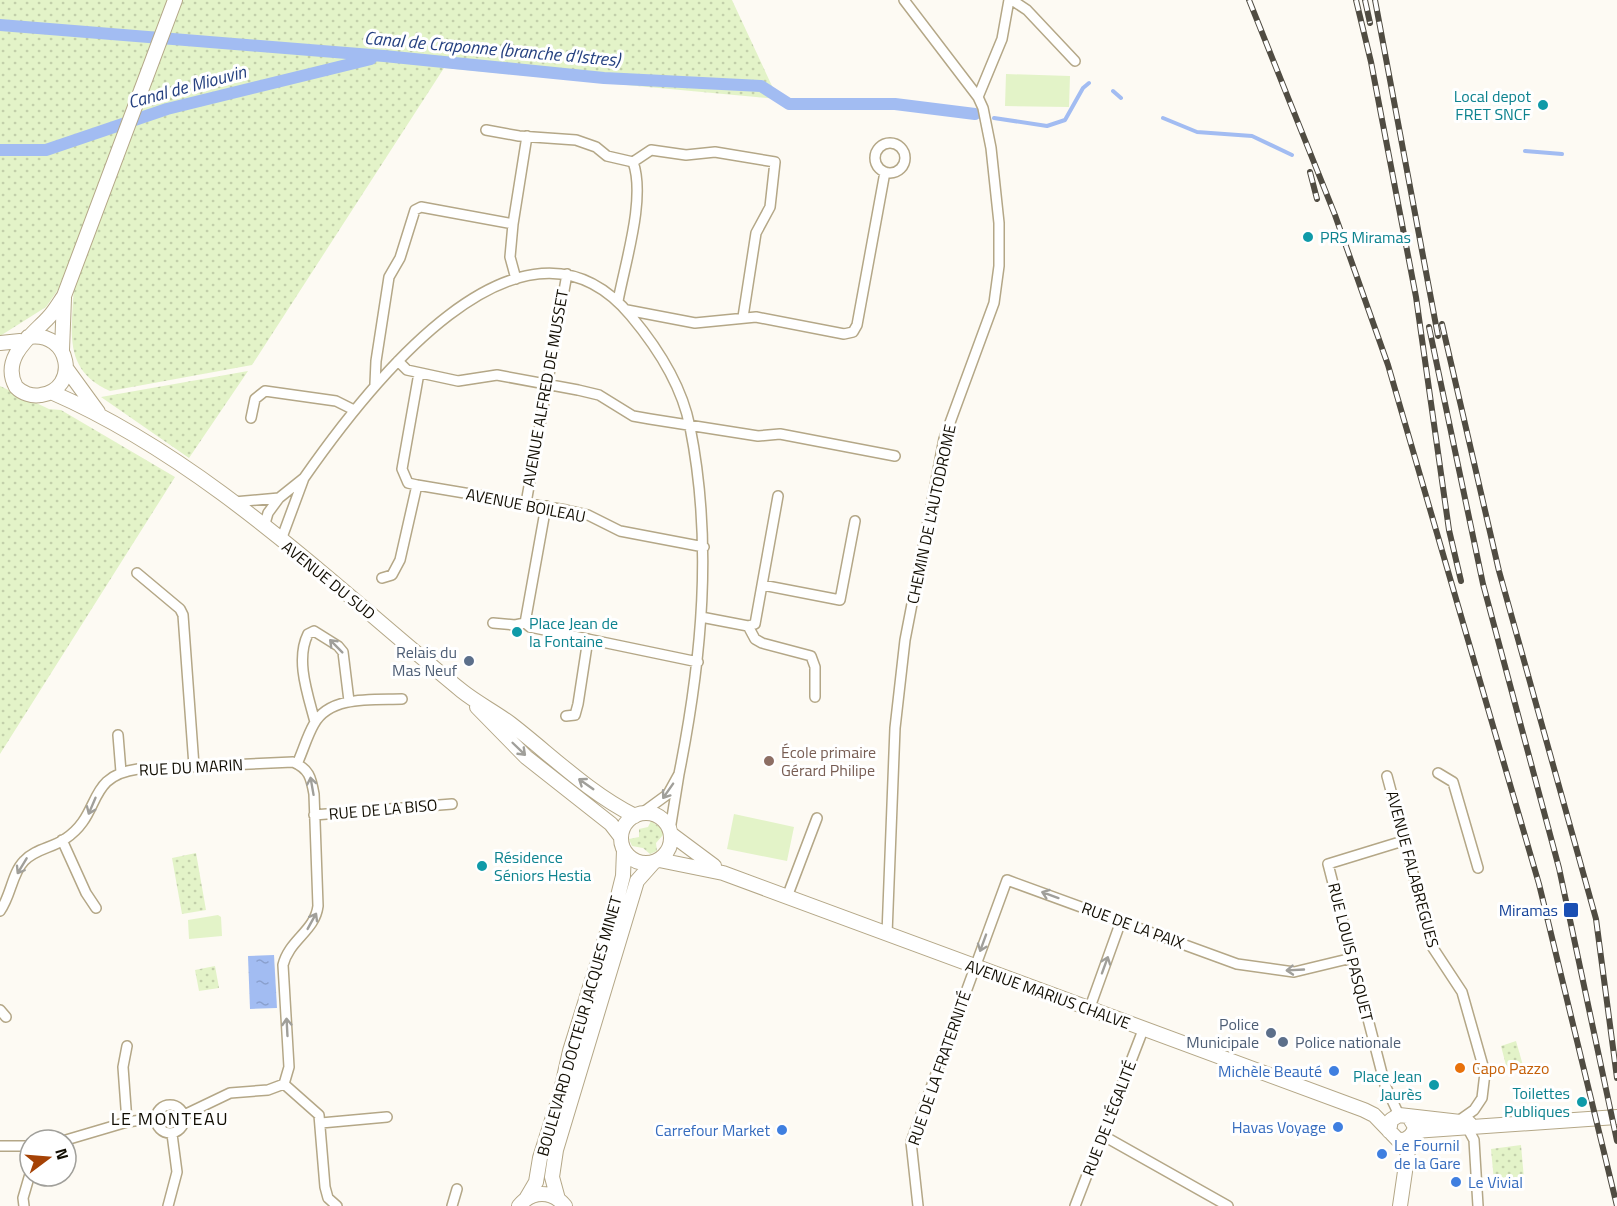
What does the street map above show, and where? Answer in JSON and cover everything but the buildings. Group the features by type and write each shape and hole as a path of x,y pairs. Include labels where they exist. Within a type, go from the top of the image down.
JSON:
{"main road":[{"path":"64,296 62,350 66,369 64,378 51,392 42,395 22,392 15,386 4,366 12,350 49,317 64,296 175,0"},
{"path":"0,343 47,338 62,350"},
{"path":"66,369 100,413"},
{"path":"51,392 100,413"},
{"name":"AVENUE DU SUD","path":"100,413 192,471 234,501 463,692 510,724 560,765 639,815"},
{"name":"AVENUE DU SUD","path":"463,692 526,757 611,824 622,844"},
{"path":"639,815 659,817 670,832 669,849 656,861 633,860 622,844 625,824 639,815"},
{"name":"AVENUE MARIUS CHALVE","path":"670,832 723,873"},
{"name":"BOULEVARD DOCTEUR JACQUES MINET","path":"523,1202 536,1182 540,1158 560,1095 570,1051 616,904 623,876 622,844"},
{"name":"AVENUE MARIUS CHALVE","path":"656,861 723,873 1397,1123"},
{"name":"BOULEVARD DOCTEUR JACQUES MINET","path":"562,1202 552,1177 556,1150 637,880 656,861"},
{"path":"1397,1123 1469,1125 1617,1117"},
{"path":"1397,1123 1402,1140 1412,1134 1469,1125"},
{"path":"1397,1123 1414,1123 1402,1183 1400,1206"},
{"path":"1397,1123 1402,1183"},
{"path":"523,1202 539,1194 562,1202"}],"street":[{"name":"CHEMIN DE L'AUTODROME","path":"887,934 896,728 905,640 944,439 994,303 999,266 999,223 992,148 983,108 978,97 904,0"},
{"path":"978,97 1002,39 1010,0 1027,10 1075,61"},
{"path":"486,130 576,140 596,147 608,156 633,162 651,150 686,155 715,152 775,162 770,207 756,232 743,317"},
{"path":"516,279 510,257 527,136"},
{"path":"618,301 638,196 639,177 633,162"},
{"path":"627,310 695,323 756,317 844,334 853,332 857,325 885,172"},
{"path":"375,384 376,361 388,278 400,258 415,210 421,207 513,224"},
{"path":"264,527 268,513 279,498 304,478 375,384 453,311 493,286 525,276 567,274 588,280 618,301 627,310 665,364 689,425 704,547 698,662 670,832"},
{"name":"AVENUE ALFRED DE MUSSET","path":"526,503 564,280 567,274"},
{"path":"398,361 407,370 458,381 497,375 599,395 633,416 758,436 780,434 895,456"},
{"path":"382,578 392,575 400,560 417,485 408,483 402,469 419,373"},
{"path":"251,418 255,399 265,391 336,401 354,410"},
{"path":"281,540 304,478"},
{"name":"AVENUE BOILEAU","path":"417,485 588,515 620,531 704,547"},
{"path":"701,617 748,626 755,624 778,496"},
{"path":"234,501 279,498"},
{"path":"525,623 546,506"},
{"path":"762,585 840,600 855,521"},
{"path":"137,573 180,609 183,615 194,766"},
{"path":"493,623 515,625 525,623 530,627 698,662"},
{"path":"748,626 755,639 762,643 811,656 815,667 815,697"},
{"path":"315,722 303,667 303,649 308,634 314,631 321,633 343,651 349,701"},
{"path":"566,716 575,715 578,705 588,639"},
{"path":"284,1084 289,1067 284,969 286,953 317,917 312,778 305,768 297,764 315,722 329,710 349,701 402,699"},
{"path":"118,735 121,772"},
{"name":"RUE DU MARIN","path":"0,911 8,899 21,862 31,854 62,840 87,818 105,782 121,772 194,766 292,762 297,764"},
{"path":"1438,773 1453,782 1478,868"},
{"path":"639,815 668,794 680,774"},
{"name":"AVENUE FALABREGUES","path":"1387,776 1433,948 1462,992 1485,1073 1482,1098 1474,1110 1469,1125"},
{"name":"RUE DE LA BISO","path":"314,815 452,804"},
{"path":"788,897 817,818"},
{"path":"62,840 86,893 96,908"},
{"name":"RUE LOUIS PASQUET","path":"1397,1123 1385,1085 1328,864 1403,841"},
{"name":"RUE DE LA PAIX","path":"975,967 1007,880 1237,964 1294,972 1352,958"},
{"path":"1089,1010 1121,921"},
{"name":"RUE DE LA FRATERNITÉ","path":"918,1206 911,1142 975,967"},
{"name":"RUE DE L'ÉGALITÉ","path":"1075,1206 1143,1030"},
{"path":"127,1046 123,1067 127,1122"},
{"path":"184,1115 230,1093 268,1090 284,1084"},
{"path":"284,1084 319,1115 325,1187 328,1198 337,1206"},
{"path":"168,1105 178,1107 184,1115 182,1127 172,1134 159,1129 156,1118 159,1109 168,1105"},
{"path":"321,1123 387,1117"},
{"path":"78,1136 127,1122 156,1118"},
{"path":"1469,1125 1474,1140 1478,1206"},
{"path":"168,1206 177,1172 172,1134"},
{"path":"1102,1136 1228,1206"},
{"path":"0,1146 18,1146"},
{"path":"24,1206 23,1198 26,1188"},
{"path":"452,1206 457,1189"}],"green space":[{"path":"0,0 732,0 778,99 444,68 252,365 110,391 94,382 83,371 76,359 72,331 74,281 66,278 46,307 0,336"},
{"path":"1006,74 1070,76 1069,107 1005,106"},
{"path":"248,371 189,458 101,397"},
{"path":"0,386 49,409 61,410 175,477 0,754"},
{"path":"734,814 794,827 787,861 727,849"},
{"path":"651,821 661,828 663,835 656,843 657,851 650,854 643,848 632,846 629,839 639,837 639,829 648,827"},
{"path":"196,853 206,910 182,914 172,858"},
{"path":"218,915 221,917 222,936 189,939 188,920"},
{"path":"215,966 219,988 199,991 195,970"},
{"path":"1516,1041 1524,1069 1508,1073 1501,1046"},
{"path":"1521,1145 1524,1179 1494,1181 1491,1149"}],"water":[{"path":"274,955 277,1008 250,1009 248,956"}],"waterway":[{"name":"Canal de Craponne (branche d'Istres)","path":"0,25 384,56 604,78 761,86 789,104 895,104 975,114"},
{"name":"Canal de Miouvin","path":"0,150 46,150 167,109 371,59"},
{"name":"Canal de Craponne (branche d'Istres)","path":"994,118 1047,126 1065,120 1083,88 1089,83"},
{"name":"Canal de Craponne (branche d'Istres)","path":"1113,91 1121,98"},
{"name":"Canal de Craponne (branche d'Istres)","path":"1163,118 1197,132 1252,136 1292,155"},
{"name":"Canal de Craponne (branche d'Istres)","path":"1525,151 1562,154"}],"railway":[{"path":"1249,0 1335,215 1388,365 1539,884 1617,1206"},
{"path":"1356,0 1371,62 1416,297 1449,530 1461,581"},
{"path":"1365,0 1370,23"},
{"path":"1375,0 1438,336"},
{"path":"1310,172 1317,199"},
{"path":"1442,324 1499,571 1596,919 1617,1078"},
{"path":"1429,327 1483,584 1559,868 1617,1141"}],"place":[{"name":"Local depot FRET SNCF","path":"1543,105"},
{"name":"PRS Miramas","path":"1308,237"},
{"name":"Place Jean de la Fontaine","path":"517,632"},
{"name":"Relais du Mas Neuf","path":"469,661"},
{"name":"École primaire Gérard Philipe","path":"769,761"},
{"name":"Résidence Séniors Hestia","path":"482,866"},
{"name":"Miramas","path":"1571,910"},
{"name":"Police Municipale","path":"1271,1033"},
{"name":"Police nationale","path":"1283,1042"},
{"name":"Capo Pazzo","path":"1460,1068"},
{"name":"Michèle Beauté","path":"1334,1071"},
{"name":"Place Jean Jaurès","path":"1434,1085"},
{"name":"Toilettes Publiques","path":"1582,1102"},
{"name":"Havas Voyage","path":"1338,1127"},
{"name":"Carrefour Market","path":"782,1130"},
{"name":"Le Fournil de la Gare","path":"1382,1154"},
{"name":"Le Vivial","path":"1456,1182"}],"district":[{"name":"LE MONTEAU","path":"170,1119"}]}
